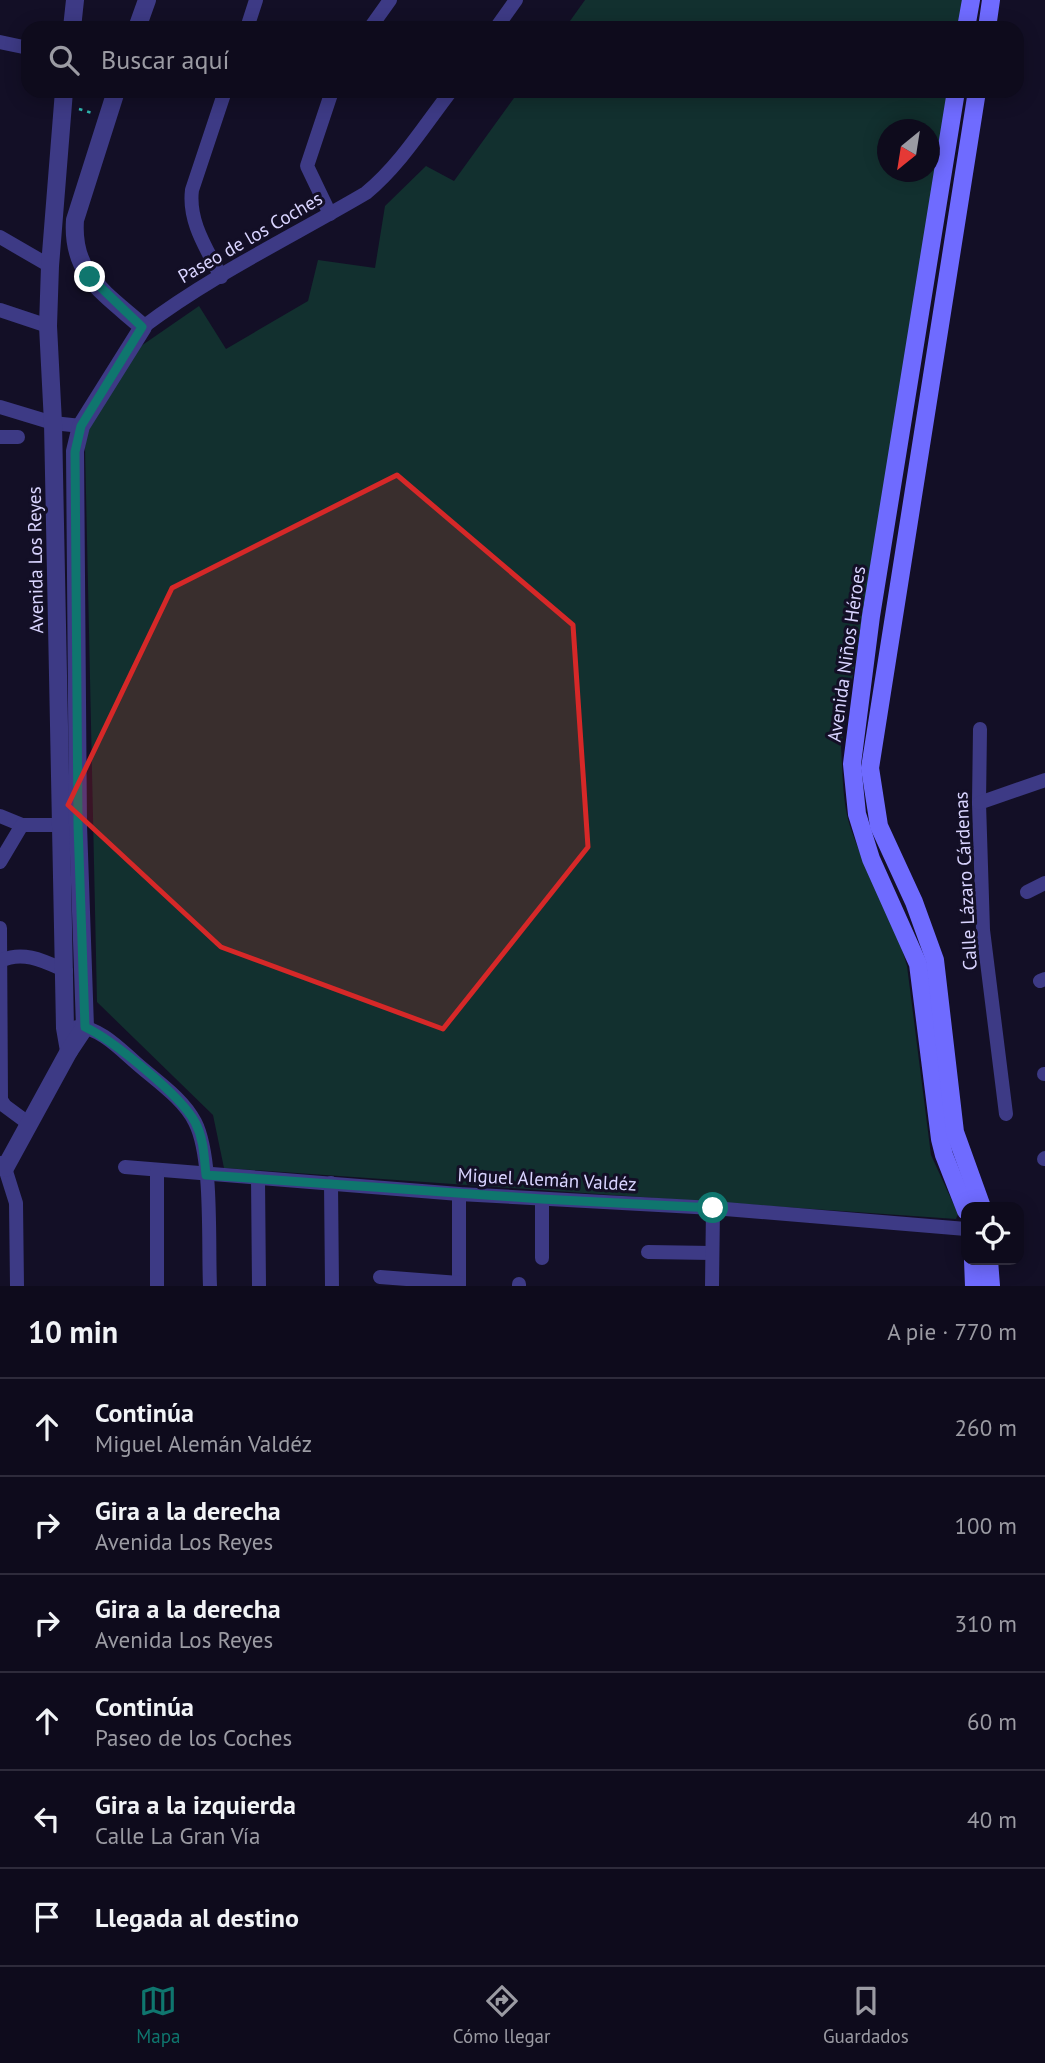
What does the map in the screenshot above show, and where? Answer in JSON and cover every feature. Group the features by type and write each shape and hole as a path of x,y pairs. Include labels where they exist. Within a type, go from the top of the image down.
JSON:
{"main road":[{"path":"968,21 971,0"},
{"path":"988,21 991,0"},
{"name":"Avenida Niños Héroes","path":"955,98 871,616 852,764 857,814 871,859 918,964 940,1139 963,1202"},
{"path":"976,98 870,768 879,826 914,902 935,960 955,1132 980,1202"},
{"path":"973,1265 974,1286"},
{"path":"989,1265 991,1286"}],"street":[{"path":"73,21 75,0"},
{"path":"140,21 147,0"},
{"path":"249,21 256,0"},
{"path":"375,21 390,0"},
{"path":"501,21 516,0"},
{"path":"0,42 21,46"},
{"name":"Avenida Los Reyes","path":"63,98 48,326 70,825 85,1027"},
{"path":"114,98 75,220 76,250 80,263 90,277 142,327"},
{"path":"221,277 200,236 191,212 191,201 192,190 224,98"},
{"path":"330,98 307,166 330,214"},
{"name":"Paseo de los Coches","path":"81,426 142,327 221,277 366,193 382,180 446,98"},
{"path":"0,237 50,266"},
{"path":"0,310 48,326"},
{"path":"0,407 53,423 81,426"},
{"name":"Avenida Los Reyes","path":"69,1051 65,1028 75,452 81,426"},
{"path":"0,436 18,436"},
{"path":"871,616 894,620"},
{"name":"Calle Lázaro Cárdenas","path":"980,729 979,803 983,930 1006,1114"},
{"path":"979,803 1045,780"},
{"path":"0,816 22,825 70,825"},
{"path":"0,862 22,825"},
{"path":"1027,892 1045,883"},
{"path":"0,928 1,1100 28,1123"},
{"path":"1,960 29,956 66,971"},
{"path":"17,1286 16,1203 12,1184 2,1170 85,1027"},
{"path":"65,1028 85,1027 107,1039 184,1106 195,1121 203,1142 210,1286"},
{"name":"Miguel Alemán Valdéz","path":"125,1167 459,1194 713,1208 961,1229"},
{"path":"157,1171 158,1286"},
{"path":"258,1178 259,1286"},
{"path":"331,1183 332,1286"},
{"path":"380,1277 459,1284 459,1194"},
{"path":"541,1258 542,1199"},
{"path":"712,1286 713,1208"},
{"path":"648,1252 712,1253"}],"path":[{"path":"63,98 107,117"}],"highlighted area":[{"path":"397,475 573,625 588,847 443,1029 221,947 68,805 172,588"}],"green space":[{"path":"585,0 963,0 960,21 570,21"},
{"path":"514,98 948,98 940,146 940,119 877,119 877,182 934,182 841,747 849,822 858,849 896,932 907,966 931,1155 958,1214 956,1219 224,1168 213,1115 97,1002 85,447 88,428 141,346 199,306 226,349 308,301 318,260 375,268 385,206 426,166 454,181"}],"route":[{"path":"90,277 142,327 81,426 75,452 78,825 85,1027 124,1052 184,1106 195,1121 203,1142 206,1175 459,1194 713,1208"}]}
